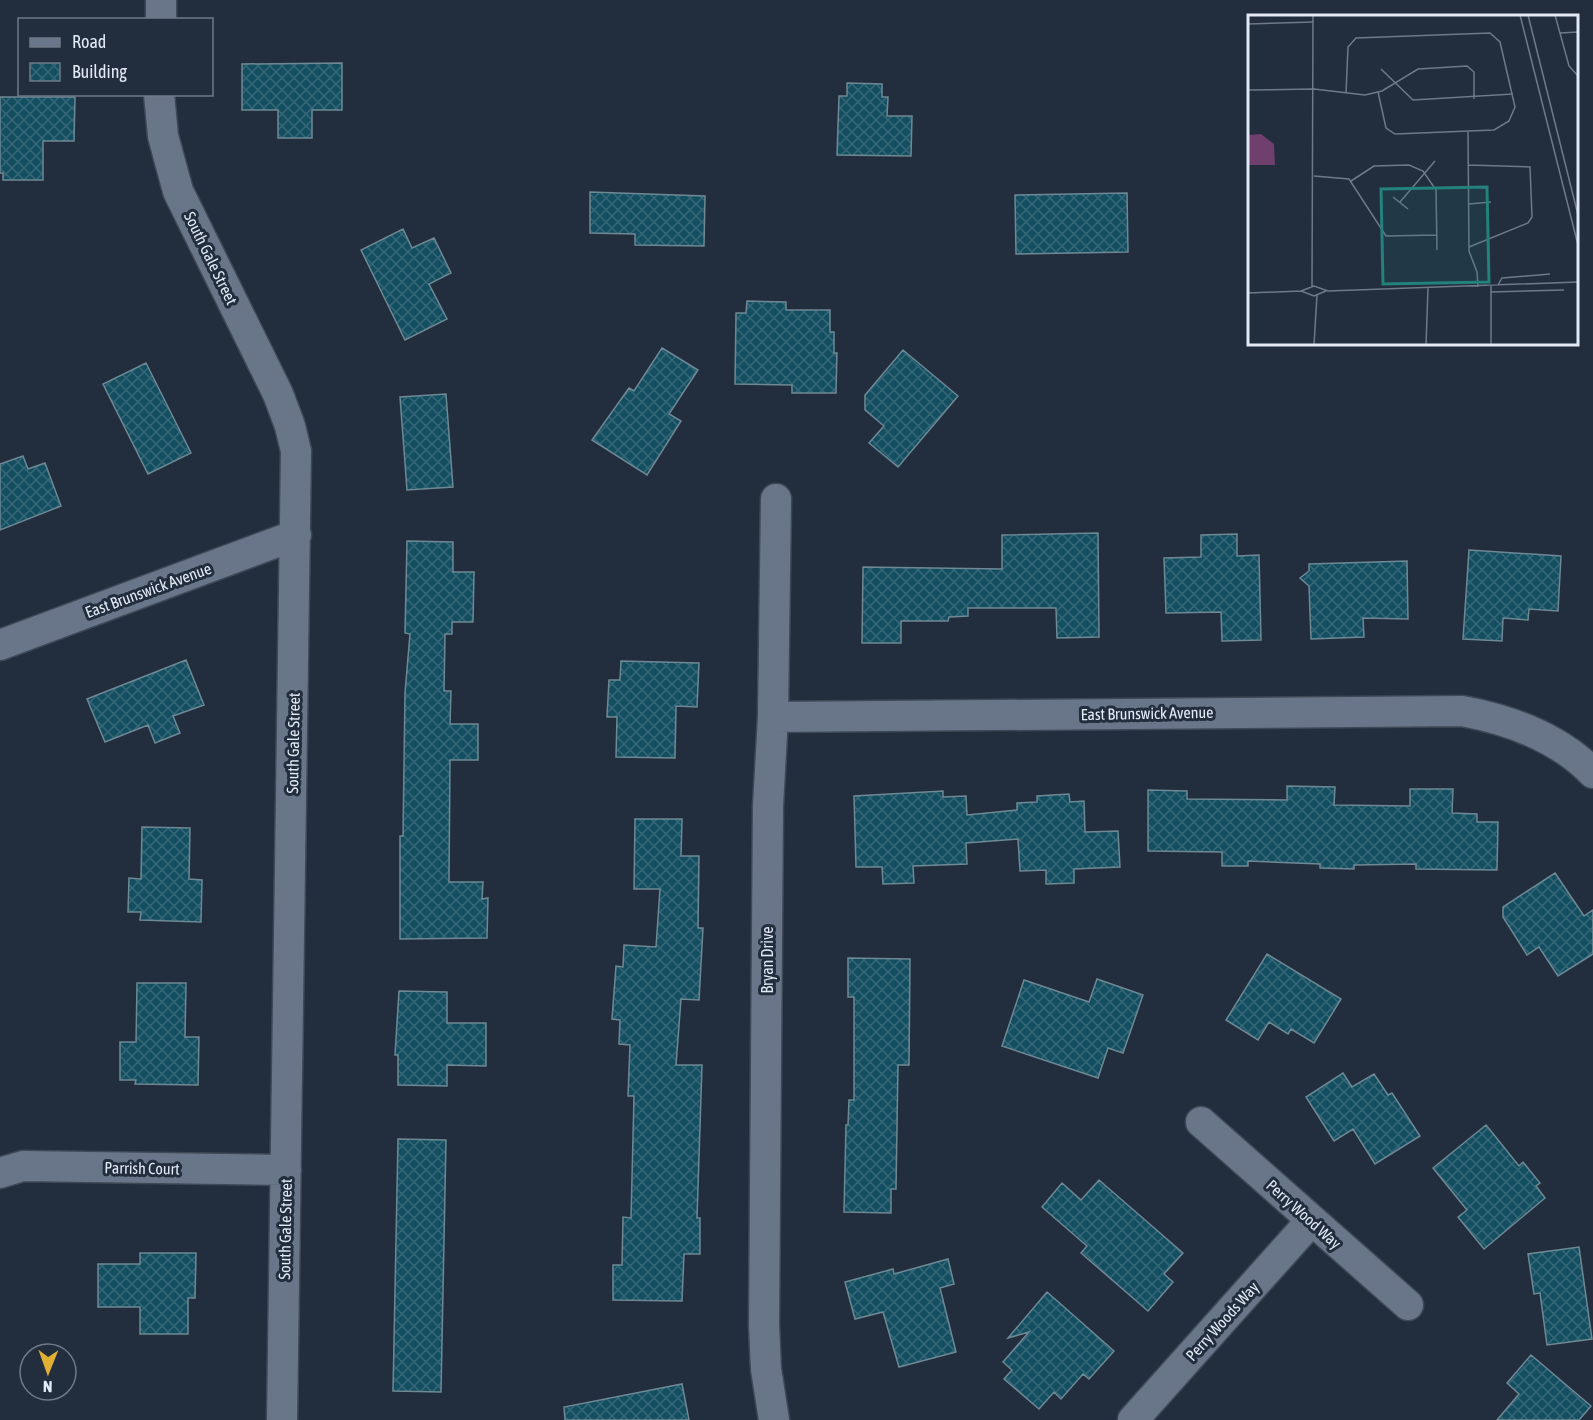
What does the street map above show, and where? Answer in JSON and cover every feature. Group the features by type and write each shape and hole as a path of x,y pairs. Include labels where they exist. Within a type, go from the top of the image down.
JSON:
{"street":[{"path":"160,18 161,0"},
{"name":"South Gale Street","path":"159,96 163,136 178,191 278,394 290,426 297,469 282,1420"},
{"name":"Bryan Drive","path":"774,1420 766,1369 764,1325 768,806 776,499"},
{"name":"East Brunswick Avenue","path":"0,645 296,536"},
{"name":"East Brunswick Avenue","path":"772,717 1446,710 1483,715 1519,725 1566,751 1593,773"},
{"name":"Perry Wood Way","path":"1201,1122 1408,1305"},
{"name":"Parrish Court","path":"0,1173 23,1166 286,1170"},
{"name":"Perry Woods Way","path":"1133,1420 1311,1221"}],"building":[{"path":"342,63 342,110 312,110 312,138 278,138 278,110 242,110 242,64"},
{"path":"847,83 882,84 882,97 888,97 887,116 912,116 911,156 837,155 839,96 847,96"},
{"path":"0,97 75,97 74,141 43,141 43,180 3,180 3,173 0,173"},
{"path":"590,192 705,196 704,246 635,245 635,234 590,233"},
{"path":"1127,193 1128,252 1016,254 1015,195"},
{"path":"403,229 412,248 434,238 451,273 429,284 447,319 405,340 361,250"},
{"path":"747,301 786,302 786,310 830,310 830,332 834,332 834,353 837,353 836,393 792,393 792,385 735,384 736,313 746,313"},
{"path":"662,348 698,370 669,414 681,421 647,475 592,440 629,388 634,391"},
{"path":"903,350 958,396 898,467 869,443 884,426 865,410 865,395"},
{"path":"146,363 191,453 148,474 103,384"},
{"path":"446,394 453,487 407,490 400,397"},
{"path":"23,456 28,469 45,463 61,506 0,530 0,464"},
{"path":"1098,533 1099,637 1057,638 1056,608 968,608 968,616 949,617 948,621 901,621 901,643 862,643 863,567 1002,569 1002,535"},
{"path":"1237,534 1237,556 1259,555 1261,640 1222,641 1221,612 1166,613 1164,558 1201,557 1201,535"},
{"path":"407,541 453,542 453,572 474,572 473,622 452,622 452,634 445,634 444,691 451,691 450,724 478,724 478,760 450,760 449,882 483,882 482,899 488,898 487,938 400,939 400,836 403,836 405,693 410,634 405,633"},
{"path":"1469,550 1561,556 1558,611 1529,609 1528,620 1503,618 1502,641 1463,639"},
{"path":"1407,561 1408,619 1363,618 1364,637 1311,639 1309,586 1300,578 1309,571 1309,564"},
{"path":"186,660 204,705 173,716 180,733 155,743 148,725 105,742 87,699"},
{"path":"621,661 699,663 697,707 676,706 675,758 616,757 617,717 607,717 609,680 620,680"},
{"path":"1287,786 1335,787 1334,805 1410,806 1410,789 1453,789 1452,813 1477,814 1477,822 1498,822 1497,870 1416,869 1416,864 1354,865 1354,869 1320,868 1320,864 1248,861 1248,866 1222,866 1222,852 1148,851 1148,790 1187,791 1187,799 1287,800"},
{"path":"943,791 943,797 966,796 967,815 1017,810 1017,803 1037,802 1037,796 1069,794 1070,802 1084,801 1085,832 1118,831 1120,867 1074,869 1074,883 1046,884 1046,870 1020,871 1018,839 966,843 967,864 913,866 914,883 883,884 882,867 856,867 854,796"},
{"path":"635,819 682,819 681,856 699,856 698,928 703,928 699,1000 681,999 676,1065 702,1065 697,1218 700,1218 700,1254 684,1254 682,1301 613,1300 613,1265 622,1265 623,1217 631,1218 634,1096 628,1096 630,1045 619,1044 620,1020 612,1019 616,966 623,967 624,945 656,947 660,889 634,889"},
{"path":"142,827 190,828 189,879 202,880 201,922 140,920 141,912 128,912 129,878 141,879"},
{"path":"1555,873 1584,916 1593,910 1593,954 1558,976 1539,947 1527,955 1503,917 1503,907"},
{"path":"1267,954 1341,999 1314,1043 1291,1029 1288,1034 1269,1022 1258,1040 1226,1020"},
{"path":"848,958 910,959 909,1065 898,1065 896,1189 891,1189 891,1213 844,1212 846,1125 848,1125 849,1100 854,1100 854,997 848,997"},
{"path":"1097,979 1143,995 1123,1053 1108,1048 1098,1078 1002,1046 1024,980 1089,1002"},
{"path":"137,983 186,983 185,1037 199,1037 198,1085 135,1084 136,1080 120,1080 120,1042 136,1042"},
{"path":"399,991 447,992 447,1023 486,1023 486,1066 447,1065 447,1086 398,1085 398,1055 395,1055"},
{"path":"1343,1073 1352,1087 1374,1074 1388,1095 1392,1093 1420,1136 1375,1164 1353,1129 1334,1141 1306,1097"},
{"path":"1486,1125 1519,1166 1523,1162 1540,1183 1536,1186 1545,1198 1484,1249 1458,1217 1467,1210 1433,1168"},
{"path":"398,1139 446,1140 441,1392 393,1391"},
{"path":"1099,1180 1183,1253 1164,1274 1173,1282 1148,1311 1081,1253 1087,1246 1042,1207 1062,1183 1081,1200"},
{"path":"1579,1247 1592,1339 1547,1345 1540,1293 1534,1294 1528,1254"},
{"path":"140,1253 196,1253 195,1298 188,1298 188,1334 140,1334 140,1307 98,1307 98,1264 140,1264"},
{"path":"948,1259 954,1284 940,1288 956,1352 899,1367 883,1312 855,1319 845,1282 893,1269 894,1274"},
{"path":"1047,1292 1114,1351 1089,1379 1083,1374 1061,1399 1054,1392 1039,1409 1004,1379 1012,1370 1003,1362 1029,1332 1008,1338"},
{"path":"1531,1355 1591,1406 1579,1420 1497,1420 1519,1394 1507,1383"},
{"path":"682,1384 689,1420 565,1420 564,1407"}]}
